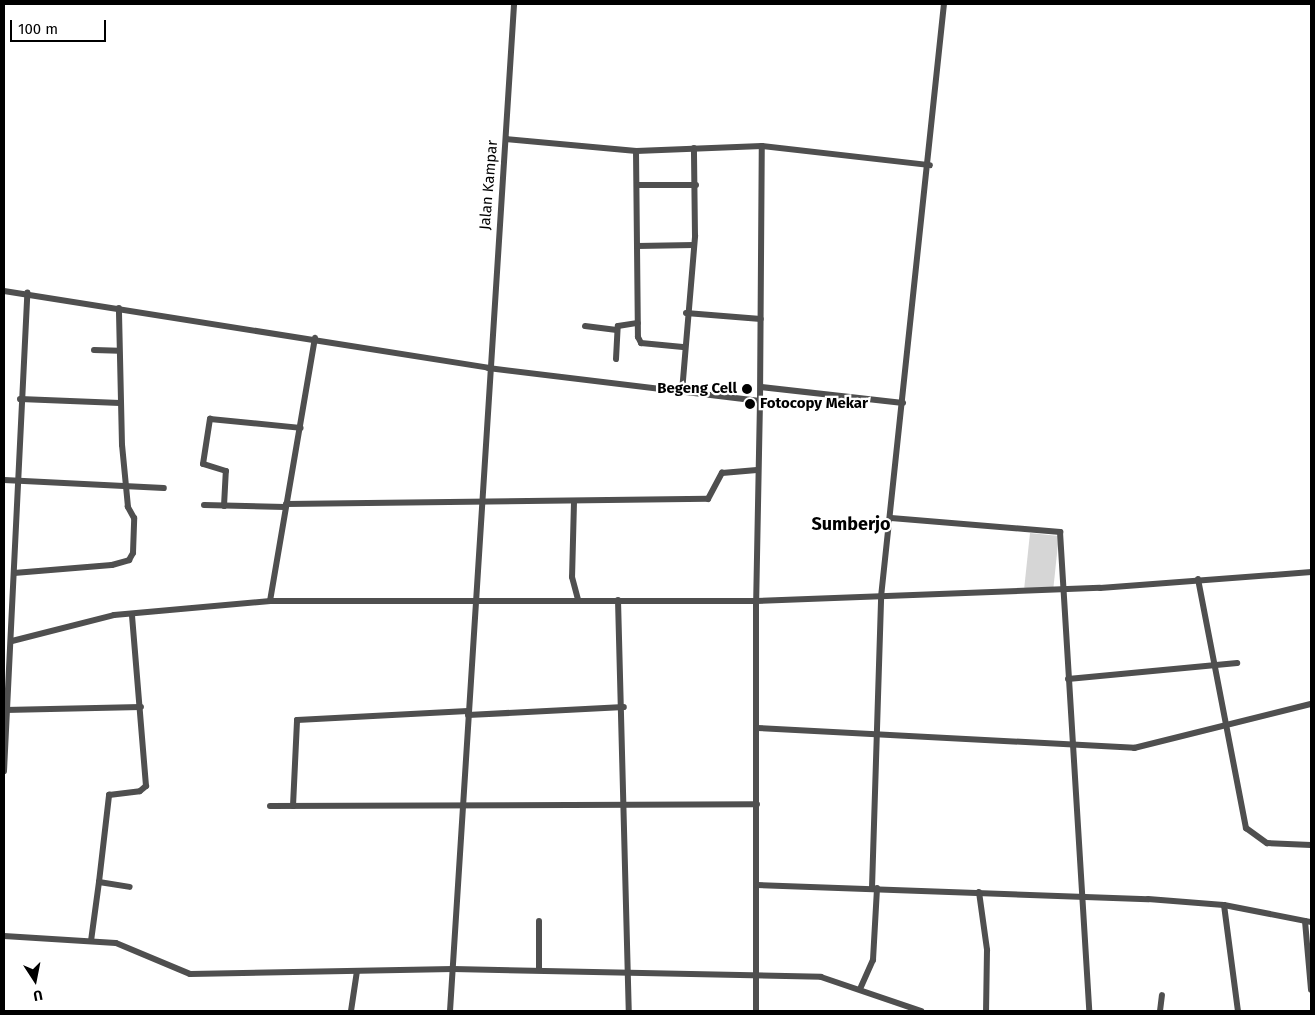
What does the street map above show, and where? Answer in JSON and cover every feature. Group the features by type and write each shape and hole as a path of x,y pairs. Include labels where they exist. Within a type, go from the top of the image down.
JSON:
{"street":[{"name":"Jalan Kampar","path":"450,1011 465,805 468,713 488,368 506,139 514,4"},
{"path":"857,987 876,944 875,734 881,597 930,165 944,4"},
{"path":"506,139 636,151 762,146 930,165"},
{"path":"756,1011 754,972 757,885 756,601 757,470 761,387 762,146"},
{"path":"682,392 683,347 694,245 696,185 694,148"},
{"path":"636,151 638,323 641,343 683,347"},
{"path":"637,185 696,185"},
{"path":"638,246 694,245"},
{"path":"4,290 315,338 488,368 760,401"},
{"path":"4,771 5,710 12,641 15,481 27,293"},
{"path":"14,573 129,560 134,518 126,486 120,403 118,308"},
{"path":"686,313 761,319"},
{"path":"616,359 617,330 626,322 638,323"},
{"path":"585,326 617,330"},
{"path":"270,601 315,338"},
{"path":"94,350 119,351"},
{"path":"761,387 903,403"},
{"path":"20,399 120,403"},
{"path":"224,506 226,471 203,464 210,419 300,428"},
{"path":"204,505 708,499 725,472 757,470"},
{"path":"4,480 164,488"},
{"path":"574,502 572,573 578,600"},
{"path":"891,518 1060,532 1089,1011"},
{"path":"12,641 94,619 270,601 756,601 1062,588 1311,572"},
{"path":"1198,579 1246,828 1268,843 1311,845"},
{"path":"618,600 624,707 623,804 630,970 629,1011"},
{"path":"91,941 109,796 146,788 132,615"},
{"path":"1068,679 1237,663"},
{"path":"757,728 1073,743 1119,748 1166,743 1311,704"},
{"path":"293,806 297,720 624,707"},
{"path":"5,710 141,708"},
{"path":"270,806 757,804"},
{"path":"99,882 130,887"},
{"path":"757,885 1083,895 1224,905 1308,921 1311,990"},
{"path":"979,892 987,950 986,1011"},
{"path":"1224,905 1238,1011"},
{"path":"539,921 539,970"},
{"path":"4,936 123,944 190,974 452,969 754,972 821,977 857,987 875,996 921,1011"},
{"path":"351,1011 357,971"},
{"path":"1160,1011 1162,995"}],"shaded area":[{"path":"1030,533 1059,536 1053,591 1024,588"}],"place":[{"name":"Begeng Cell","path":"747,389"},
{"name":"Fotocopy Mekar","path":"750,404"}],"district":[{"name":"Sumberjo","path":"851,524"}]}
